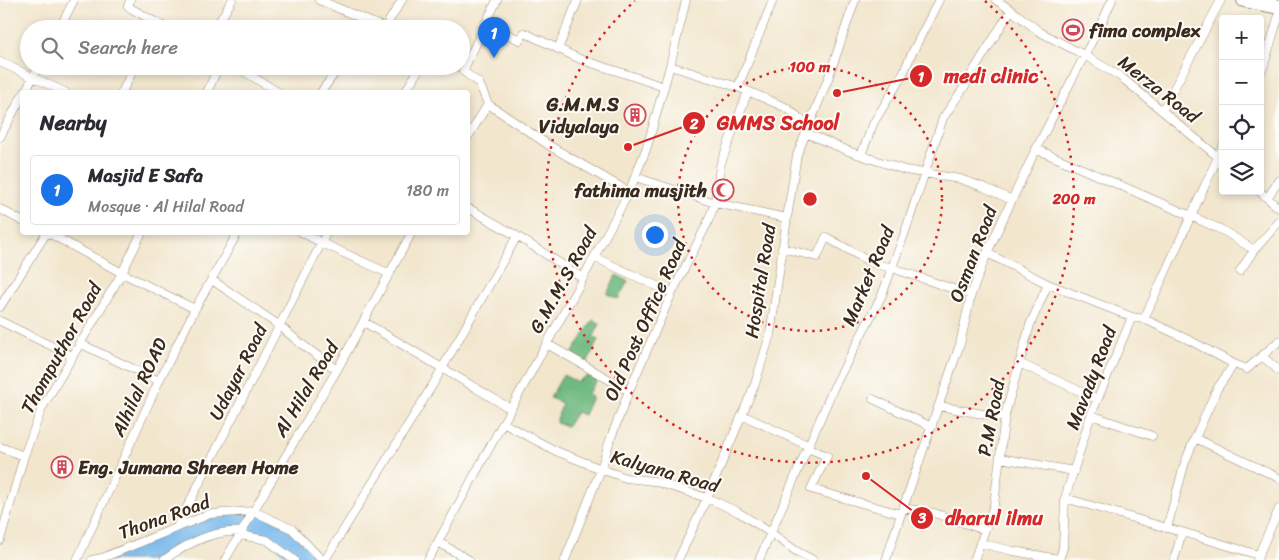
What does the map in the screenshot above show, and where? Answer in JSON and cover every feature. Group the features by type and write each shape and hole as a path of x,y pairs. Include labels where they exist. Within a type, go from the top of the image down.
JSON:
{"highway":[{"path":"1244,0 1279,7"}],"street":[{"path":"64,20 74,0"},
{"path":"130,0 128,6 148,20"},
{"path":"220,20 232,0"},
{"path":"319,0 366,20"},
{"path":"390,20 402,0"},
{"path":"470,49 497,0"},
{"path":"558,49 578,0"},
{"name":"G.M.M.S Road","path":"428,560 584,278 629,192 647,147 686,0"},
{"path":"738,87 772,0"},
{"name":"Hospital Road","path":"678,560 756,384 770,334 797,155 828,79 855,0"},
{"path":"860,155 874,122 902,76 939,0"},
{"name":"Merza Road","path":"996,0 1040,32 1121,77 1219,157"},
{"name":"Osman Road","path":"886,560 960,344 971,295 987,254 1036,149 1112,0"},
{"path":"1162,111 1221,0"},
{"name":"Market Road","path":"759,560 834,387 882,295 943,118 1012,10"},
{"path":"1264,65 1279,15"},
{"path":"486,22 518,40 525,33 582,60 664,87"},
{"path":"0,62 20,72"},
{"path":"670,66 738,87 787,108 807,130 860,155 905,170 960,179 1012,200"},
{"path":"26,75 60,90"},
{"path":"25,90 34,75"},
{"path":"123,90 130,75"},
{"path":"208,90 215,75"},
{"path":"249,75 275,90"},
{"path":"322,90 333,75"},
{"path":"405,90 415,75"},
{"path":"468,75 479,83 488,104 550,146 629,192"},
{"name":"Old Post Office Road","path":"565,560 629,391 672,293 707,224 715,203 720,166 748,91"},
{"path":"0,137 20,100"},
{"path":"470,134 488,104"},
{"path":"1036,149 1224,231 1254,250"},
{"name":"Mavady Road","path":"1059,559 1063,548 1066,498 1091,415 1132,317 1144,319 1219,160"},
{"path":"635,177 715,203 786,218"},
{"path":"1267,198 1279,181"},
{"path":"1264,195 1279,208"},
{"path":"470,209 518,236 584,278"},
{"path":"0,210 20,219"},
{"path":"1240,271 1254,250 1279,222"},
{"path":"0,307 45,235"},
{"path":"52,235 195,310"},
{"name":"Thomputhor Road","path":"0,540 24,456 42,408 122,273 141,235"},
{"name":"Alhilal ROAD","path":"77,560 159,381 236,235"},
{"path":"307,235 390,274"},
{"name":"Udayar Road","path":"177,527 326,235"},
{"name":"Al Hilal Road","path":"225,560 337,370 410,235"},
{"path":"324,560 442,368 518,236"},
{"path":"782,248 818,257 826,237 872,263 971,295"},
{"path":"987,254 1048,284 1132,317"},
{"path":"594,258 672,293"},
{"path":"212,280 280,326 337,370"},
{"name":"P.M Road","path":"974,560 994,505 1005,418 1019,363 1030,325 1048,284"},
{"path":"1144,319 1247,369 1279,341"},
{"path":"0,320 72,356"},
{"path":"364,322 510,409"},
{"path":"79,343 159,381"},
{"path":"547,344 629,391"},
{"path":"1262,356 1279,371"},
{"path":"1019,363 1098,399"},
{"path":"1168,528 1185,462 1217,389 1234,364"},
{"path":"873,399 932,427"},
{"path":"939,406 1005,418"},
{"path":"742,415 827,456 811,488 902,511 934,512 985,530"},
{"path":"1091,415 1152,436"},
{"name":"Kalyana Road","path":"503,423 556,451 601,469 626,478 654,481 707,498 738,512 796,551 813,560"},
{"path":"1195,438 1279,478"},
{"path":"0,447 24,456"},
{"path":"1000,458 1074,471"},
{"path":"1066,498 1182,532 1258,558 1279,509"},
{"name":"Thona Road","path":"92,560 102,558 210,514 253,511 292,529 324,560"},
{"path":"164,560 199,539 229,531 267,540 294,560"},
{"path":"1174,560 1182,532"},
{"path":"438,542 469,560"},
{"path":"980,543 1059,559"}],"green space":[{"path":"616,275 628,281 618,299 607,294"},
{"path":"593,320 600,324 594,336 598,340 587,363 572,354"},
{"path":"563,375 577,382 587,376 597,380 588,393 592,397 584,415 576,412 567,426 556,423 562,403 550,398"}],"water":[{"path":"257,513 289,528 322,560 294,560 258,534 229,531 213,535 163,560 92,560 210,514"}],"place":[{"name":"fima complex","path":"1073,30"},
{"name":"Masjid E Safa","path":"494,58"},
{"name":"medi clinic","path":"837,93"},
{"name":"G.M.M.S Vidyalaya","path":"635,115"},
{"name":"GMMS School","path":"628,147"},
{"name":"fathima musjith","path":"723,190"},
{"name":"Eng. Jumana Shreen Home","path":"62,467"},
{"name":"dharul ilmu","path":"866,476"}]}
